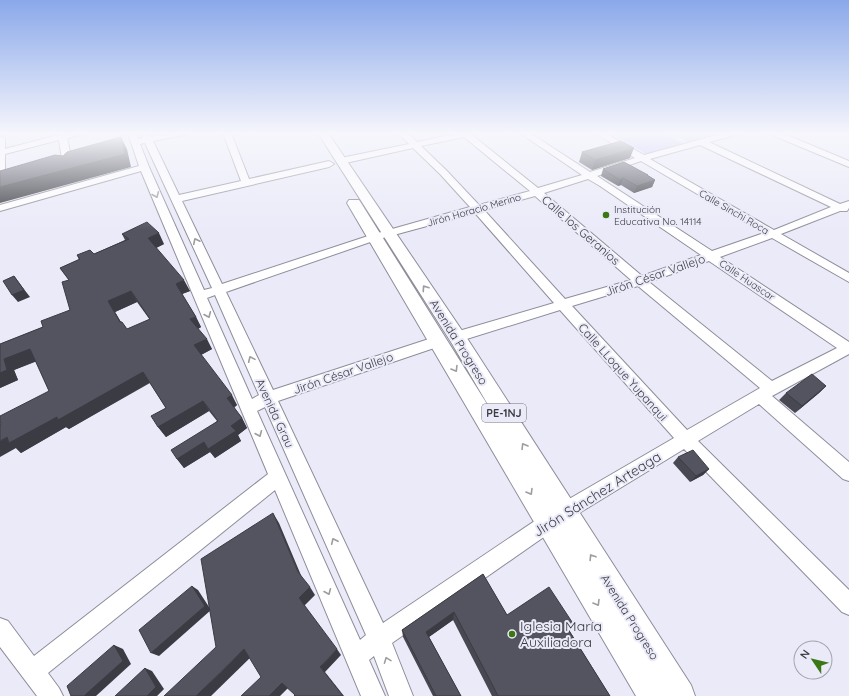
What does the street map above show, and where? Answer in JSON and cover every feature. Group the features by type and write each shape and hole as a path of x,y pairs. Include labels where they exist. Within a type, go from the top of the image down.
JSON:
{"main road":[{"name":"Avenida Progreso","path":"337,165 448,339 557,518 653,696"},
{"name":"Avenida Progreso","path":"557,518 680,696"}],"street":[{"name":"Avenida Grau","path":"157,165 176,199 219,290 379,639 400,696"},
{"path":"239,165 246,183"},
{"path":"176,199 320,165"},
{"name":"Calle LLoque Yupanqui","path":"436,165 478,209 563,306 686,440 849,605"},
{"name":"Calle los Geranios","path":"506,165 766,392 849,472"},
{"name":"Calle Huascar","path":"575,165 849,349"},
{"name":"Jirón Horacio Merino","path":"200,296 382,235 537,192 620,165"},
{"name":"Calle Sinchi Roca","path":"656,165 849,278"},
{"path":"753,165 846,208"},
{"name":"Avenida Grau","path":"144,167 373,696"},
{"path":"0,208 144,167"},
{"name":"Jirón César Vallejo","path":"248,408 268,398 448,339 563,306 640,281 846,208"},
{"name":"Jirón Sánchez Arteaga","path":"356,656 557,518 766,392 849,349"},
{"path":"33,671 278,477"},
{"path":"0,629 52,696"}],"building":[{"path":"19,165 82,165 0,187 0,171"},
{"path":"614,165 630,165 655,180 637,186 623,178 620,180 603,169"},
{"path":"147,222 159,233 148,238 184,280 176,284 196,317 190,319 207,339 194,345 232,395 227,398 242,418 231,426 236,431 208,449 204,442 177,459 171,450 218,421 203,401 158,427 151,416 166,408 143,372 58,420 57,417 9,443 7,437 0,441 0,416 49,391 30,349 4,359 7,370 0,373 0,344 43,327 41,321 70,310 62,282 69,280 60,268 80,259 77,255 90,250 94,254 129,239 122,234","holes":["131,291 150,319 127,329 122,322 120,322 108,301"]},
{"path":"14,276 24,290 12,295 3,281"},
{"path":"812,374 826,386 802,406 786,393"},
{"path":"693,450 709,469 696,476 678,457"},
{"path":"273,513 298,572 310,587 299,598 337,649 320,667 343,696 294,696 295,695 282,683 269,696 241,696 261,677 244,649 196,696 164,696 216,647 201,559"},
{"path":"483,574 507,615 549,587 574,625 568,629 610,696 498,696 454,612 426,632 461,696 436,696 402,630"},
{"path":"192,586 205,606 151,653 139,630"},
{"path":"114,645 123,661 84,696 71,696 67,686"},
{"path":"145,668 156,687 147,696 115,696"}],"place":[{"name":"Institución Educativa No. 14114","path":"606,215"},
{"name":"Iglesia María Auxiliadora","path":"512,634"}]}
